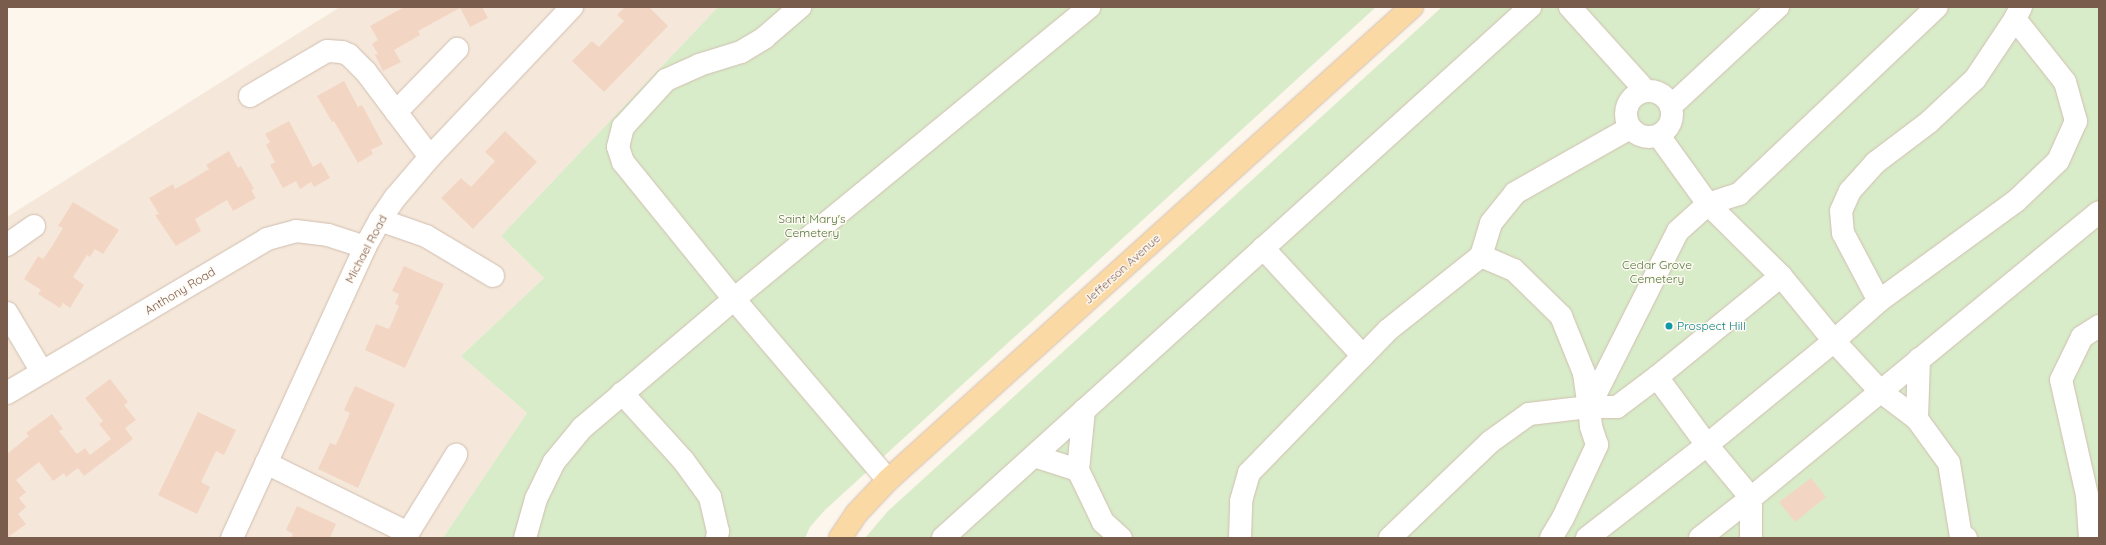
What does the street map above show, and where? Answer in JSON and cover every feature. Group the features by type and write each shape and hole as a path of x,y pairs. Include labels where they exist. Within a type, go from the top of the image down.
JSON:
{"main road":[{"name":"Jefferson Avenue","path":"840,538 857,513 888,480 1402,10"}],"street":[{"name":"Michael Road","path":"232,538 364,247 380,220 395,198 430,157 572,7"},
{"path":"800,7 764,38 741,52 699,65 666,80 623,127 618,147 623,162 734,299 888,480"},
{"path":"525,538 536,499 554,462 582,428 734,299 1089,7"},
{"path":"943,538 1530,7"},
{"path":"1570,7 1646,91 1661,94 1671,106 1672,120 1669,126 1659,136 1646,138 1635,133 1630,128 1626,113 1628,105 1632,99 1646,91"},
{"path":"1671,106 1778,7"},
{"path":"1589,407 1678,231 1708,204 1739,194 1937,7"},
{"path":"1586,538 1707,444 1834,341 1879,301 2016,201 2058,161 2076,121 2065,82 2018,13 1976,79 1929,122 1875,163 1850,191 1841,211 1843,233 1879,301"},
{"path":"396,112 458,49"},
{"path":"250,96 327,51 342,52 349,55 366,72 430,157"},
{"path":"1240,538 1241,501 1249,473 1388,330 1481,256 1491,223 1516,193 1630,128"},
{"path":"1659,136 1708,204 1781,276 1834,341 1880,391 1917,419 1949,463 1963,538"},
{"path":"1700,538 1751,498 2099,212"},
{"path":"380,220 426,236 493,276"},
{"path":"7,245 34,226"},
{"name":"Anthony Road","path":"7,393 267,239 296,231 328,235 364,247"},
{"path":"1263,248 1362,356"},
{"path":"1481,256 1514,270 1561,316 1584,373 1591,426 1598,445 1563,518 1551,538"},
{"path":"1390,538 1490,442 1529,414 1589,407 1617,407 1657,377 1781,276"},
{"path":"7,313 42,372"},
{"path":"2090,538 2087,495 2061,380 2082,336 2099,326"},
{"path":"1917,419 1920,359"},
{"path":"1657,377 1707,444 1751,498 1751,538"},
{"path":"622,393 683,460 710,496 718,531 717,538"},
{"path":"1084,410 1078,470 1103,522 1121,538"},
{"path":"266,464 407,535 456,455"},
{"path":"1034,456 1078,470"}],"shaded area":[{"path":"340,7 718,7 501,236 544,278 461,356 527,413 443,538 7,538 7,217"}],"green space":[{"name":"Saint Mary's Cemetery","path":"718,7 1376,7 825,510 810,527 805,538 443,538 527,413 461,356 544,278 501,236"},
{"name":"Cedar Grove Cemetery","path":"1442,7 2099,7 2099,538 865,538 888,511"}],"building":[{"path":"404,7 482,7 488,18 470,27 460,8 418,31 420,35 394,50 401,62 383,71 375,55 378,54 372,44 378,40 370,26"},
{"path":"625,7 649,7 668,26 604,92 572,61 592,41 599,47 624,21 617,15"},
{"path":"344,81 358,107 362,105 383,144 371,150 373,154 358,163 334,121 332,122 317,96"},
{"path":"289,121 313,167 321,162 330,178 314,187 311,182 300,189 296,181 283,188 270,165 275,162 266,145 270,142 265,134"},
{"path":"505,131 537,162 473,229 441,198 461,178 471,187 495,161 485,152"},
{"path":"229,151 238,168 241,166 254,189 251,190 256,198 233,211 227,200 195,219 201,231 176,246 155,215 159,214 149,198 173,184 175,189 184,184 209,169 206,165"},
{"path":"73,202 119,230 103,254 95,249 90,257 87,255 73,277 84,285 70,308 63,303 60,308 38,294 41,290 24,279 38,256 43,259 51,248 63,228 58,226"},
{"path":"404,266 444,284 405,368 365,350 376,324 389,329 399,306 395,304 399,294 392,291"},
{"path":"110,379 128,402 124,405 136,420 125,428 133,439 84,476 78,468 66,477 64,473 53,481 39,462 16,480 26,492 19,498 26,507 18,514 26,524 7,538 7,454 29,436 26,433 52,414 63,429 59,431 77,454 85,448 90,455 111,439 99,424 103,421 85,398"},
{"path":"355,386 395,404 358,488 318,469 330,443 336,445 350,413 344,410"},
{"path":"198,412 236,430 224,455 216,451 201,482 210,487 197,514 158,495"},
{"path":"1811,478 1826,497 1795,522 1779,502"},
{"path":"297,506 336,524 330,538 291,538 293,534 286,530"}],"place":[{"name":"Prospect Hill","path":"1669,326"}]}
